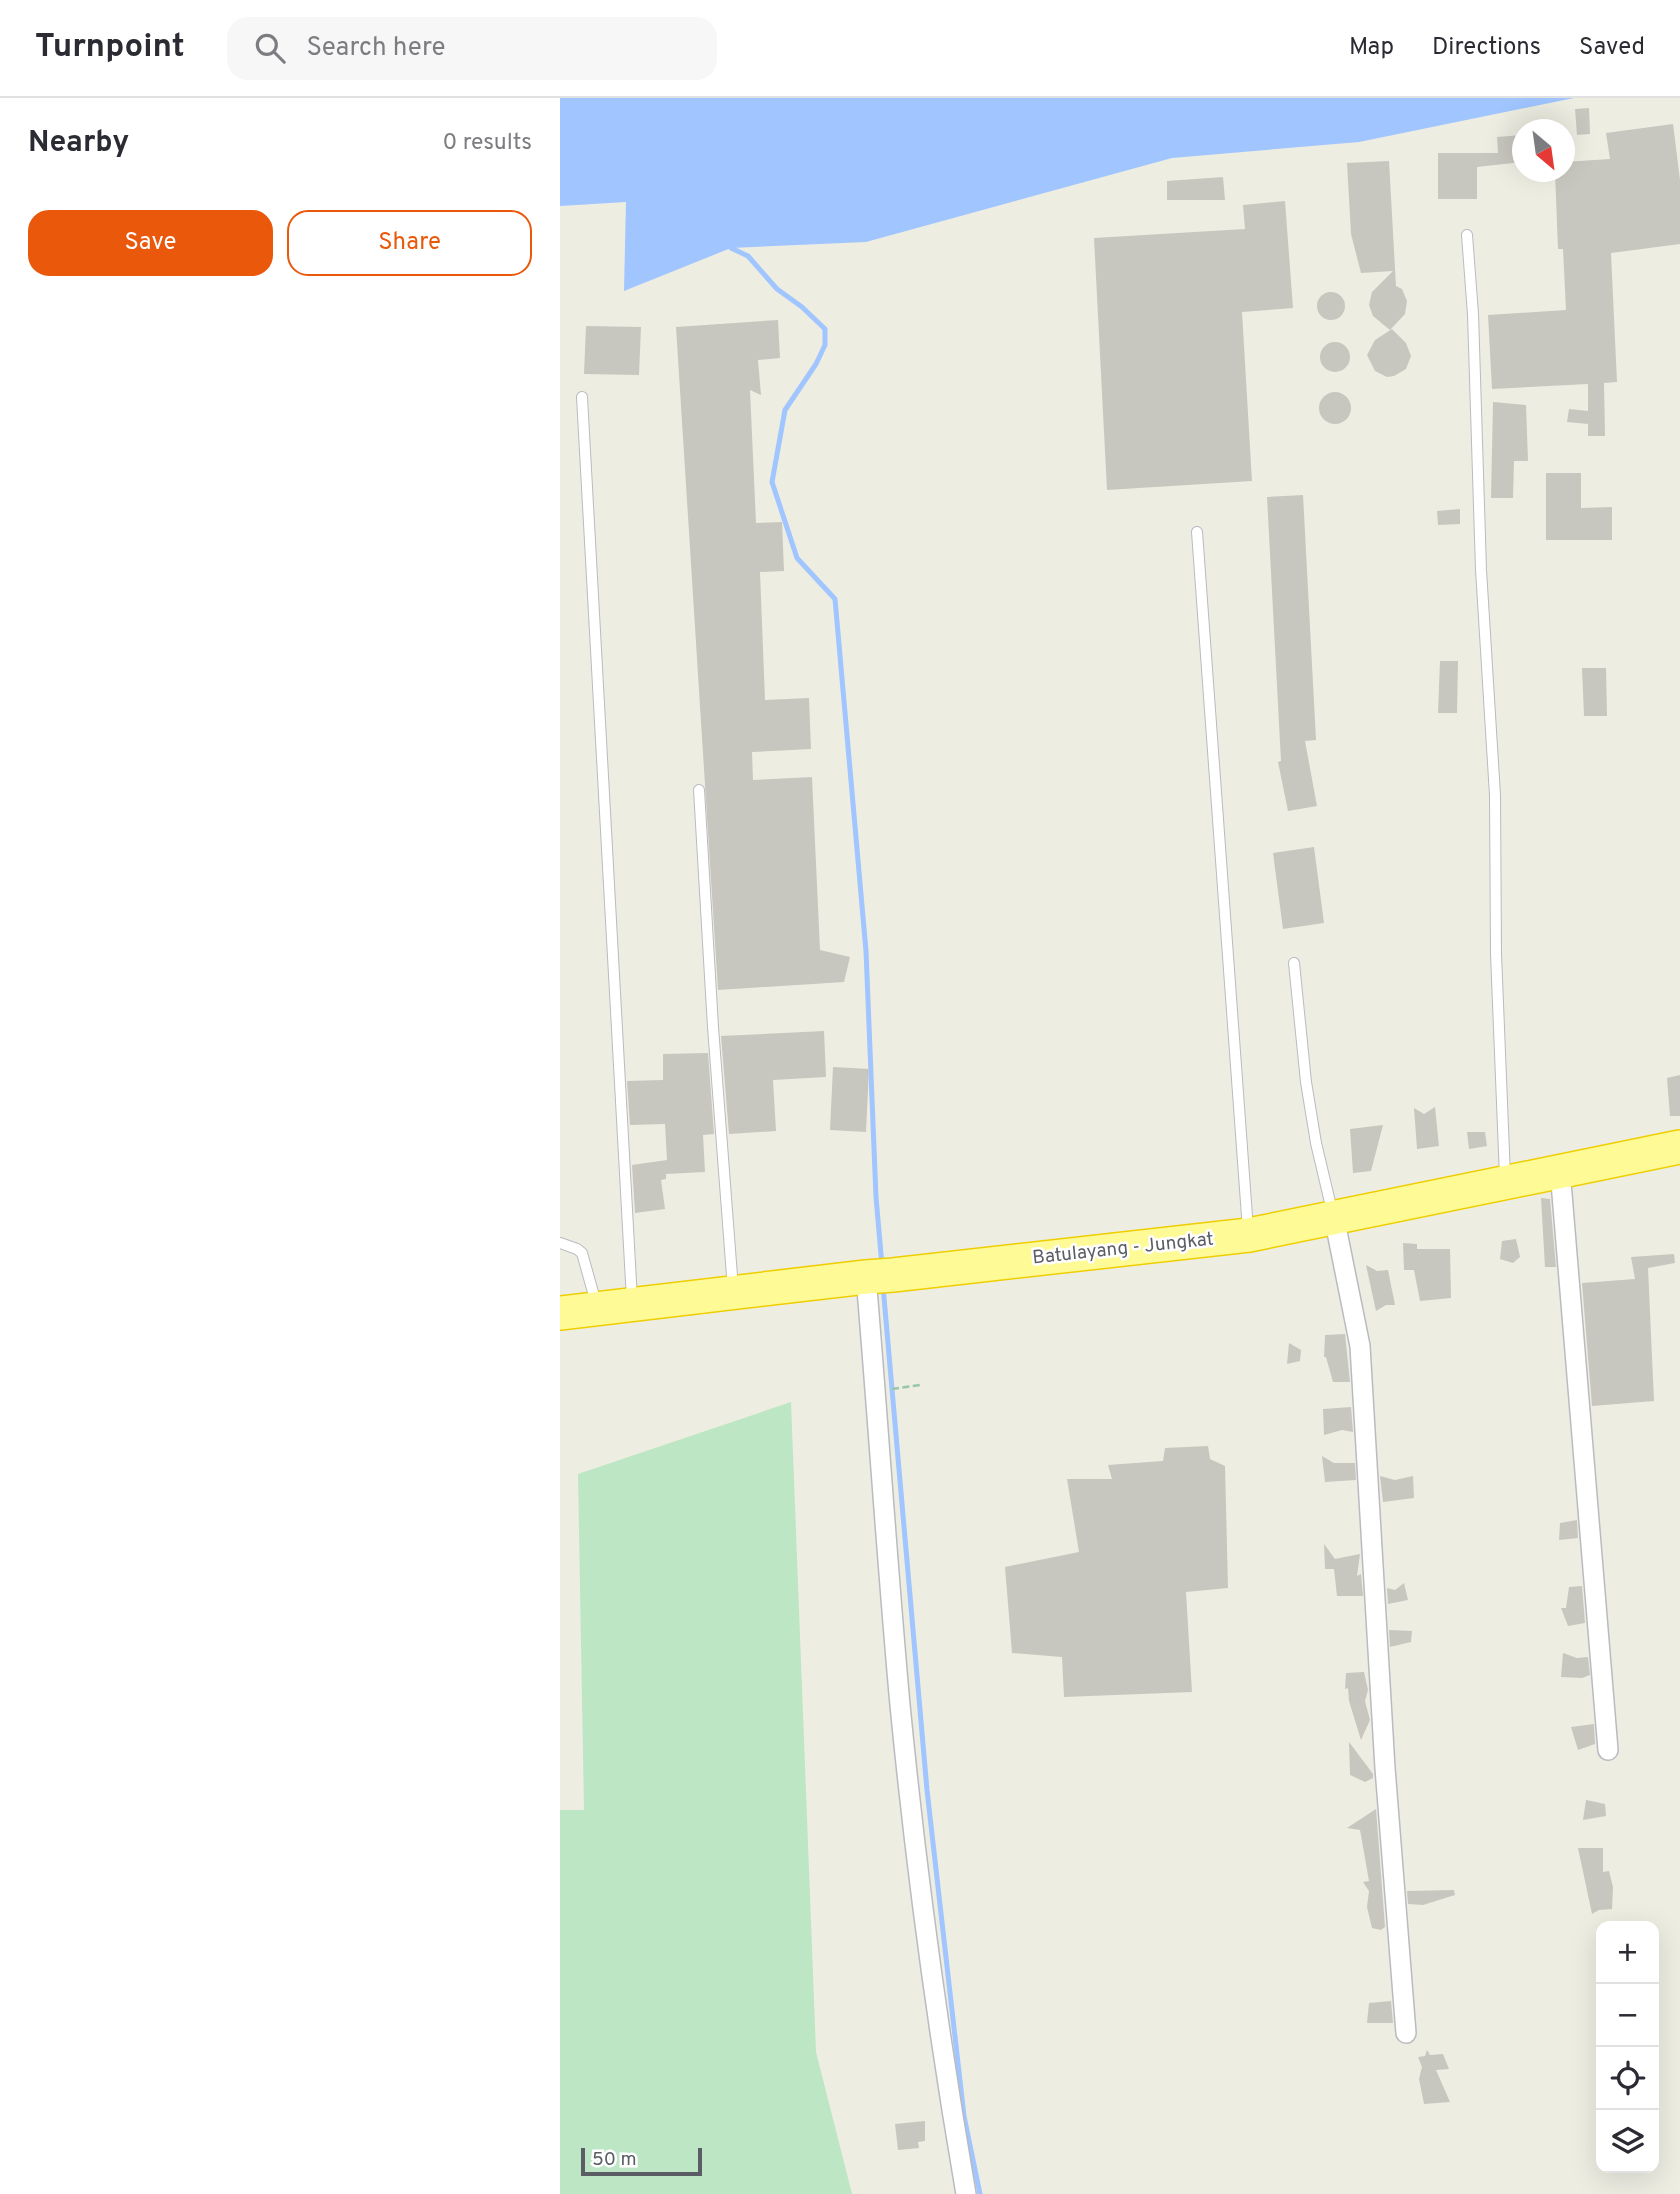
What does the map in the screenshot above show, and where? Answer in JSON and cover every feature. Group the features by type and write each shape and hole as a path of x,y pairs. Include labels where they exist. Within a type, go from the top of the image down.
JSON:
{"highway":[{"name":"Batulayang - Jungkat","path":"560,1313 1249,1235 1680,1147"}],"street":[{"path":"1560,1170 1608,1750"},
{"path":"1334,1217 1360,1346 1385,1768 1406,2034"},
{"path":"877,1276 902,1719 937,2012 966,2194"}],"lane":[{"path":"1466,235 1473,314 1480,570 1495,795 1496,954 1505,1181"},
{"path":"582,397 632,1304"},
{"path":"1197,532 1249,1235"},
{"path":"699,790 733,1292"},
{"path":"1294,963 1306,1082 1316,1143 1334,1217"},
{"path":"560,1243 582,1253 598,1308"}],"path":[{"path":"903,1388 920,1385"}],"green space":[{"path":"791,1402 816,2052 852,2194 560,2194 560,1810 584,1810 578,1474"}],"water":[{"path":"560,98 1574,98 1359,142 1172,158 866,242 731,248 624,291 626,202 560,206"}],"building":[{"path":"1589,108 1590,134 1577,135 1575,109"},
{"path":"1673,124 1680,180 1680,244 1611,253 1617,382 1604,383 1605,436 1588,436 1588,424 1567,422 1569,409 1588,411 1588,384 1492,389 1488,315 1566,310 1563,249 1558,249 1555,182 1575,182 1575,161 1610,159 1606,133"},
{"path":"1512,136 1512,163 1477,167 1477,199 1438,199 1438,153 1498,153 1497,137"},
{"path":"1389,161 1396,286 1402,289 1407,301 1405,314 1390,330 1373,316 1369,305 1372,292 1393,271 1361,273 1351,234 1347,163"},
{"path":"1223,177 1225,200 1167,200 1167,181"},
{"path":"1285,201 1293,308 1242,312 1252,481 1107,490 1094,238 1245,229 1243,205"},
{"path":"1331,292 1341,296 1345,306 1341,316 1331,320 1321,316 1317,306 1321,296"},
{"path":"778,320 780,358 758,360 761,395 750,390 756,523 782,522 784,571 760,572 765,700 809,698 811,749 752,752 753,780 812,777 820,950 850,957 844,982 718,990 676,327"},
{"path":"586,326 641,327 639,375 584,374"},
{"path":"1392,329 1406,343 1411,356 1406,369 1387,377 1375,371 1367,355 1375,340"},
{"path":"1335,342 1346,346 1350,357 1346,368 1335,372 1324,368 1320,357 1324,346"},
{"path":"1335,392 1346,397 1351,408 1346,419 1335,424 1324,419 1319,408 1324,397"},
{"path":"1493,402 1526,405 1528,461 1514,461 1513,498 1491,498"},
{"path":"1546,473 1581,473 1581,508 1612,507 1612,540 1546,540"},
{"path":"1303,495 1316,740 1305,741 1317,806 1288,811 1278,762 1281,761 1267,497"},
{"path":"1460,509 1460,524 1438,525 1437,511"},
{"path":"1440,661 1458,661 1457,713 1438,713"},
{"path":"1582,668 1606,668 1607,716 1584,716"},
{"path":"1314,847 1324,923 1283,929 1273,853"},
{"path":"824,1031 826,1077 773,1080 776,1131 729,1134 721,1036"},
{"path":"708,1053 714,1134 703,1135 705,1172 666,1174 666,1179 661,1180 665,1209 635,1213 632,1165 667,1160 665,1124 630,1125 627,1081 663,1080 663,1054"},
{"path":"833,1067 869,1069 866,1132 830,1130"},
{"path":"1680,1075 1680,1116 1670,1116 1667,1078"},
{"path":"1435,1107 1439,1146 1417,1149 1414,1108 1424,1114"},
{"path":"1383,1125 1371,1171 1353,1173 1350,1129"},
{"path":"1467,1132 1485,1132 1487,1146 1469,1149"},
{"path":"1541,1198 1550,1199 1556,1267 1545,1267"},
{"path":"1516,1239 1520,1257 1513,1263 1500,1259 1502,1241"},
{"path":"1403,1243 1417,1244 1417,1249 1450,1249 1451,1298 1420,1301 1414,1270 1404,1270"},
{"path":"1674,1254 1675,1263 1648,1268 1654,1401 1592,1406 1582,1283 1635,1279 1631,1257"},
{"path":"1366,1265 1377,1271 1388,1270 1395,1305 1386,1305 1376,1311"},
{"path":"1345,1334 1350,1382 1333,1382 1324,1357 1325,1335"},
{"path":"1289,1343 1301,1350 1300,1361 1287,1364"},
{"path":"1351,1407 1353,1432 1342,1430 1324,1435 1323,1409"},
{"path":"1208,1446 1210,1459 1225,1466 1228,1588 1186,1592 1192,1692 1064,1697 1062,1657 1012,1653 1005,1567 1079,1552 1067,1479 1112,1479 1108,1465 1163,1461 1165,1448"},
{"path":"1322,1456 1334,1463 1355,1463 1356,1480 1325,1482"},
{"path":"1380,1476 1395,1480 1413,1476 1414,1498 1383,1502"},
{"path":"1577,1520 1578,1538 1559,1540 1560,1523"},
{"path":"1324,1544 1335,1559 1360,1554 1357,1576 1361,1574 1363,1596 1337,1596 1334,1569 1325,1569"},
{"path":"1404,1583 1408,1600 1388,1604 1387,1588 1395,1590"},
{"path":"1582,1586 1585,1623 1568,1626 1561,1608 1566,1608 1569,1587"},
{"path":"1389,1630 1412,1631 1411,1642 1390,1647"},
{"path":"1563,1653 1577,1658 1588,1657 1590,1675 1582,1678 1561,1677"},
{"path":"1364,1672 1368,1690 1365,1701 1370,1720 1361,1740 1349,1701 1348,1688 1345,1689 1346,1673"},
{"path":"1594,1724 1595,1744 1578,1750 1571,1727"},
{"path":"1349,1742 1373,1774 1373,1778 1365,1782 1350,1775"},
{"path":"1586,1800 1605,1804 1606,1816 1583,1820"},
{"path":"1376,1809 1385,1927 1381,1930 1372,1928 1367,1907 1369,1891 1363,1882 1369,1881 1360,1830 1347,1828"},
{"path":"1578,1848 1603,1848 1603,1872 1609,1871 1613,1887 1612,1909 1599,1910 1592,1914"},
{"path":"1454,1890 1455,1895 1423,1905 1408,1904 1407,1891"},
{"path":"1391,2001 1393,2023 1367,2023 1369,2003"},
{"path":"1427,2050 1430,2055 1443,2054 1449,2069 1436,2070 1450,2102 1424,2104 1419,2079 1422,2067 1418,2057 1425,2056"},
{"path":"925,2121 925,2141 918,2142 919,2148 898,2150 895,2124"}],"waterway":[{"path":"731,244 731,248 748,256 777,289 802,307 825,329 825,345 816,364 785,410 772,482 797,558 835,599 866,951 876,1197 882,1266"},
{"path":"883,1286 927,1790 964,2116 980,2194"}]}
